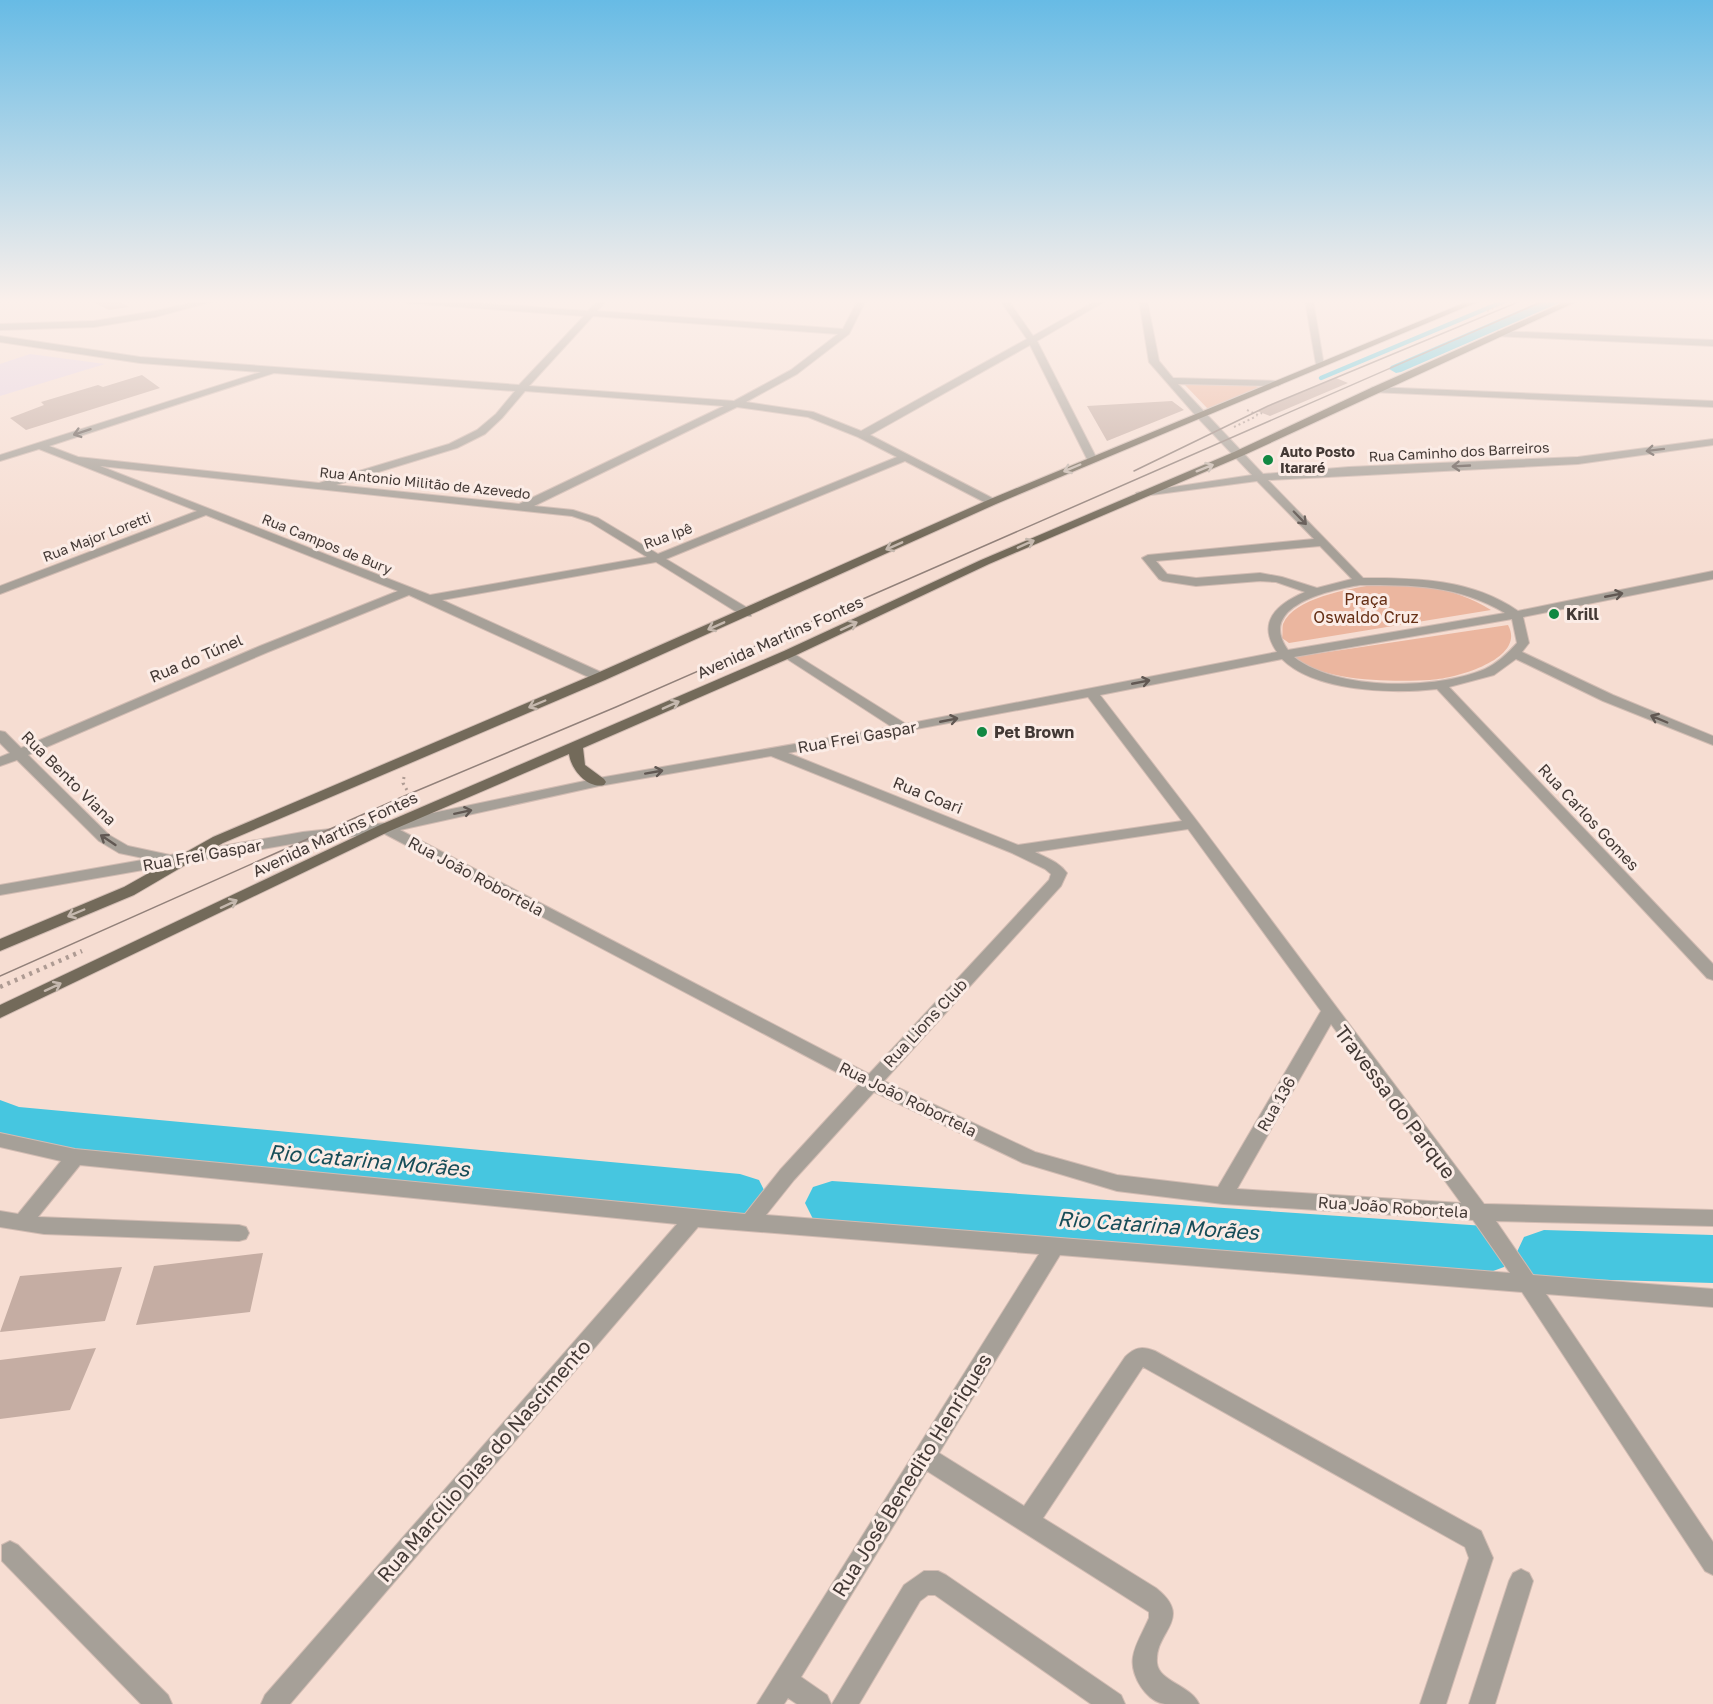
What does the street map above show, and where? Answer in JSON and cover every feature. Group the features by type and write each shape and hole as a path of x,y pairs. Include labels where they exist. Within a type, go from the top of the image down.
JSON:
{"main road":[{"path":"0,945 129,891 218,840 747,613 992,502 1284,380"},
{"name":"Avenida Martins Fontes","path":"0,1012 386,828 788,654 985,562 1238,454 1397,380"},
{"path":"576,747 578,766 599,782"}],"street":[{"path":"0,458 248,380"},
{"path":"415,380 736,404 809,414 862,435 992,502"},
{"path":"315,487 453,446 481,432 499,416 530,380"},
{"path":"522,507 736,404 780,380"},
{"path":"862,435 964,380"},
{"path":"1052,380 1092,459"},
{"path":"1170,381 1278,382"},
{"path":"1170,381 1360,581"},
{"path":"1374,390 1713,404"},
{"name":"Rua Caminho dos Barreiros","path":"1136,496 1194,484 1260,476 1561,462 1713,442"},
{"name":"Rua Campos de Bury","path":"40,446 429,599 600,677"},
{"name":"Rua Ipê","path":"429,599 656,559 904,458"},
{"name":"Rua Antonio Militão de Azevedo","path":"74,460 573,513 594,520 747,613"},
{"name":"Rua Major Loretti","path":"0,590 205,512"},
{"path":"1317,592 1278,579 1260,577 1196,582 1163,577 1148,558 1323,542"},
{"name":"Rua Frei Gaspar","path":"0,890 303,837 386,828 599,782 904,729 1090,691 1515,615 1713,575"},
{"path":"1360,581 1435,582 1485,598 1515,615 1521,626 1523,643 1515,654 1490,672 1423,687 1393,686 1330,678 1298,665 1283,655 1274,636 1274,624 1284,609 1303,597 1360,581"},
{"name":"Rua do Túnel","path":"0,762 264,649 407,592"},
{"path":"788,654 904,729"},
{"path":"1515,654 1608,698 1713,741"},
{"name":"Rua Carlos Gomes","path":"1439,684 1713,974"},
{"name":"Travessa do Parque","path":"1090,691 1192,824 1494,1233 1713,1563"},
{"name":"Rua Bento Viana","path":"0,735 104,838 124,850 150,856 184,859"},
{"name":"Rua Coari","path":"772,752 1017,850 1050,866 1059,873 1056,882"},
{"path":"1017,850 1192,824"},
{"name":"Rua João Robortela","path":"386,828 870,1082 1030,1158 1118,1184 1223,1196 1477,1212 1713,1218"},
{"name":"Rua Lions Club","path":"756,1215 787,1174 1056,882"},
{"name":"Rua 136","path":"1223,1196 1329,1012"},
{"path":"0,1140 75,1157 694,1218 756,1215 1054,1247 1713,1298"},
{"path":"22,1223 75,1157"},
{"name":"Rua Marcílio Dias do Nascimento","path":"274,1704 694,1218"},
{"path":"0,1220 84,1228 239,1233"},
{"name":"Rua José Benedito Henriques","path":"770,1704 1054,1247"},
{"path":"1027,1522 1132,1364 1139,1357 1148,1358 1473,1539 1482,1558 1433,1704"},
{"path":"924,1456 1148,1596 1160,1606 1161,1618 1145,1656 1145,1670 1158,1687 1186,1704"},
{"path":"10,1552 159,1704"},
{"path":"1482,1704 1521,1581"},
{"path":"845,1704 912,1593 924,1583 938,1583 1112,1704"},
{"path":"784,1680 818,1704"}],"path":[{"path":"1213,427 1261,407"},
{"path":"1233,428 1258,415"},
{"path":"404,775 402,782 412,799 407,805"},
{"path":"0,987 85,950"}],"shaded area":[{"path":"0,380 54,380 0,396"}],"green space":[{"path":"1185,385 1256,386 1259,388 1208,409"},
{"name":"Praça Oswaldo Cruz","path":"1373,585 1434,588 1462,596 1491,610 1289,643 1282,638 1283,624 1289,615 1310,601"},
{"name":"Praça Oswaldo Cruz","path":"1508,625 1511,637 1507,648 1498,657 1471,671 1441,679 1398,681 1359,679 1322,671 1295,657"}],"building":[{"path":"127,380 148,380 160,388 26,430 10,418 44,405 41,402 98,385 103,387"},
{"path":"1332,380 1348,383 1270,416 1257,411"},
{"path":"1172,401 1184,410 1107,441 1087,406"},
{"path":"263,1253 250,1312 136,1325 154,1266"},
{"path":"122,1267 105,1321 0,1332 20,1276"},
{"path":"96,1348 70,1410 0,1419 0,1360"}],"waterway":[{"name":"Rio Catarina Morães","path":"0,1120 8,1126 740,1196"},
{"name":"Rio Catarina Morães","path":"832,1203 1485,1250"},
{"name":"Rio Catarina Morães","path":"1544,1254 1713,1259"}],"tram line":[{"path":"1134,471 1268,406 1332,380"},
{"path":"0,976 402,797 616,707 1364,380"}],"place":[{"name":"Auto Posto Itararé","path":"1268,460"},
{"name":"Krill","path":"1554,614"},
{"name":"Pet Brown","path":"982,732"}]}
